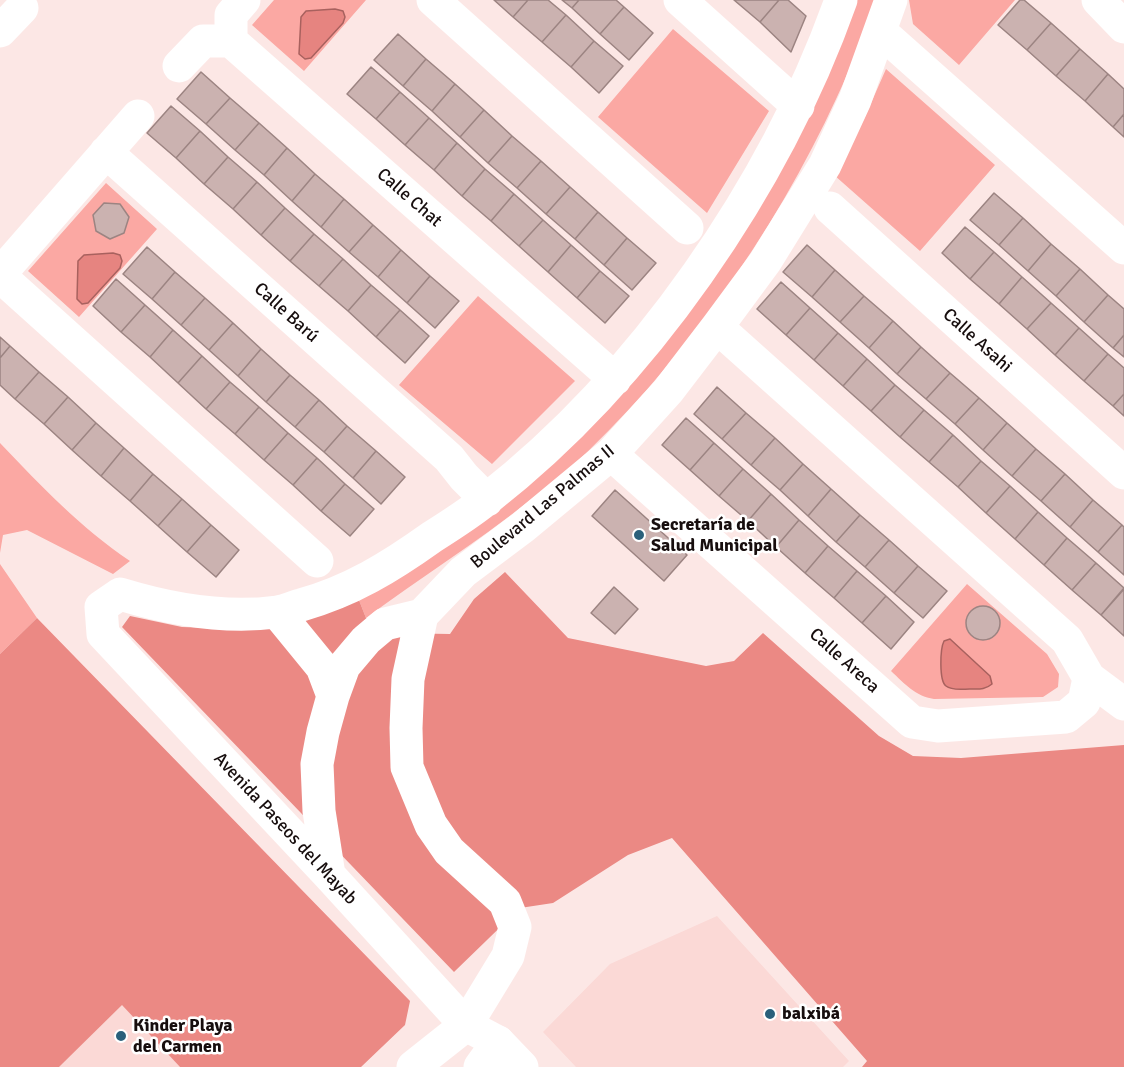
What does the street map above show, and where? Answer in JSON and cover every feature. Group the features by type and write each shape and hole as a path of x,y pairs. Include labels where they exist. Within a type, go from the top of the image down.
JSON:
{"street":[{"path":"179,66 203,41 231,41 231,15 244,0"},
{"path":"433,0 687,228"},
{"path":"680,0 798,105"},
{"path":"333,696 322,667 277,612 331,596 372,577 400,560 487,500 554,442 615,379 665,319 714,249 760,174 798,105 842,0"},
{"name":"Boulevard Las Palmas II","path":"329,875 319,811 317,764 323,732 344,666 366,640 385,624 412,618 463,573 617,459 668,391 725,334 765,262 825,165 855,100 891,0"},
{"path":"1098,0 1124,27"},
{"path":"0,31 22,8"},
{"path":"880,32 953,94 1124,248"},
{"name":"Calle Chat","path":"231,41 615,379"},
{"path":"138,116 0,275 316,561"},
{"name":"Calle Barú","path":"106,152 449,458 487,500"},
{"name":"Calle Asahi","path":"830,208 1124,473"},
{"path":"725,334 1067,640 1089,678 1124,704"},
{"name":"Calle Areca","path":"617,459 912,722 938,726 1066,717 1084,702 1089,678"},
{"name":"Avenida Paseos del Mayab","path":"277,612 218,614 154,604 120,594 100,607 103,634 329,875 466,1025 489,1055 522,1067"},
{"path":"412,618 406,728 407,767 431,825 449,850 505,902 514,927 508,956 466,1025 413,1067"},
{"path":"458,1067 466,1025"}],"shaded area":[{"path":"274,0 366,0 304,71 252,25"},
{"path":"857,0 876,0 853,61 812,148 753,249 685,344 609,431 563,474 489,531 366,618 357,595 619,392"},
{"path":"909,0 1015,0 959,65 913,24"},
{"path":"335,9 343,11 345,17 343,23 311,58 305,59 299,54 301,17 306,11"},
{"path":"673,29 769,111 707,213 598,117"},
{"path":"886,69 995,165 920,251 834,175 864,119"},
{"path":"106,183 157,229 79,317 28,271"},
{"path":"113,253 120,255 122,261 120,268 88,303 82,304 77,299 78,261 84,255"},
{"path":"478,296 575,381 492,464 399,385"},
{"path":"0,443 46,491 130,561 113,574 27,530 3,535 0,553"},
{"path":"0,564 37,618 0,654"},
{"path":"505,572 568,638 706,666 734,661 763,633 879,736 913,756 961,758 1124,745 1124,1067 862,1067 867,1061 672,838 628,855 553,903 520,908 454,972 122,627 130,616 182,627 241,629 357,595 366,618 390,633 450,634 474,599"},
{"path":"967,584 1047,654 1059,674 1058,687 1043,697 934,699 916,692 891,671"},
{"path":"37,618 410,1001 405,1025 361,1067 180,1067 122,1005 59,1067 0,1067 0,654"},
{"path":"950,639 990,676 992,684 979,689 954,689 946,686 942,678 941,657 944,641"},
{"path":"717,916 849,1061 843,1067 576,1067 543,1032 610,964"},
{"name":"Kinder Playa del Carmen","path":"122,1004 180,1067 59,1067"}],"building":[{"path":"494,0 528,0 513,17"},
{"path":"528,0 548,0 566,15 542,42 513,17"},
{"path":"562,0 579,0 572,8"},
{"path":"579,0 616,0 624,7 600,34 572,8"},
{"path":"734,0 779,0 760,22"},
{"path":"779,0 788,0 806,16 791,52 760,22"},
{"path":"1020,0 1024,0 1051,23 1027,50 998,25"},
{"path":"624,7 653,33 629,60 600,34"},
{"path":"566,15 594,41 571,67 542,42"},
{"path":"1051,23 1080,49 1056,76 1027,50"},
{"path":"398,34 426,59 403,86 374,60"},
{"path":"594,41 623,66 599,93 571,67"},
{"path":"1080,49 1108,74 1085,101 1056,76"},
{"path":"426,59 455,84 432,111 403,86"},
{"path":"371,67 400,92 376,119 347,94"},
{"path":"201,72 230,98 206,124 177,99"},
{"path":"1108,74 1124,89 1124,114 1113,127 1085,101"},
{"path":"455,84 484,110 460,137 432,111"},
{"path":"400,92 429,118 405,145 376,119"},
{"path":"230,98 259,123 235,150 206,124"},
{"path":"171,106 200,131 176,158 147,133"},
{"path":"484,110 512,136 488,163 460,137"},
{"path":"1124,114 1124,137 1113,127"},
{"path":"429,118 457,143 434,170 405,145"},
{"path":"259,123 287,148 264,175 235,150"},
{"path":"200,131 228,157 204,184 176,158"},
{"path":"512,136 541,161 517,188 488,163"},
{"path":"457,143 485,169 462,196 434,170"},
{"path":"287,148 315,174 292,201 264,175"},
{"path":"228,157 257,182 233,209 204,184"},
{"path":"541,161 570,187 546,214 517,188"},
{"path":"485,169 514,194 491,221 462,196"},
{"path":"315,174 344,199 321,227 292,201"},
{"path":"257,182 285,208 261,235 233,209"},
{"path":"570,187 598,212 575,239 546,214"},
{"path":"994,193 1023,218 999,245 970,220"},
{"path":"514,194 543,220 519,246 491,221"},
{"path":"344,199 373,225 349,252 321,227"},
{"path":"104,203 120,204 129,217 124,233 110,239 96,231 93,215"},
{"path":"285,208 314,234 290,261 261,235"},
{"path":"598,212 627,238 604,265 575,239"},
{"path":"1023,218 1051,244 1028,271 999,245"},
{"path":"543,220 571,245 548,272 519,246"},
{"path":"373,225 401,250 378,277 349,252"},
{"path":"965,227 994,252 970,279 942,253"},
{"path":"314,234 343,259 319,286 290,261"},
{"path":"627,238 656,263 632,290 604,265"},
{"path":"1051,244 1080,269 1056,296 1028,271"},
{"path":"571,245 600,271 577,298 548,272"},
{"path":"807,245 835,270 812,297 783,272"},
{"path":"147,247 175,272 152,299 123,274"},
{"path":"401,250 430,276 407,303 378,277"},
{"path":"994,252 1022,277 999,304 970,279"},
{"path":"343,259 371,285 348,311 319,286"},
{"path":"1080,269 1108,295 1084,322 1056,296"},
{"path":"835,270 864,296 840,322 812,297"},
{"path":"600,271 629,296 605,323 577,298"},
{"path":"175,272 205,298 181,325 152,299"},
{"path":"430,276 459,301 435,328 407,303"},
{"path":"1022,277 1051,303 1027,329 999,304"},
{"path":"116,279 145,305 121,332 93,306"},
{"path":"781,282 810,308 786,335 757,309"},
{"path":"371,285 400,310 376,337 348,311"},
{"path":"1108,295 1124,309 1124,335 1113,348 1084,322"},
{"path":"864,296 893,321 869,348 840,322"},
{"path":"205,298 233,323 209,350 181,325"},
{"path":"1051,303 1079,328 1055,355 1027,329"},
{"path":"145,305 173,330 150,357 121,332"},
{"path":"810,308 838,333 814,360 786,335"},
{"path":"400,310 429,336 405,363 376,337"},
{"path":"893,321 921,347 897,374 869,348"},
{"path":"233,323 261,349 238,376 209,350"},
{"path":"1079,328 1108,354 1084,381 1055,355"},
{"path":"173,330 202,356 178,383 150,357"},
{"path":"838,333 867,359 843,386 814,360"},
{"path":"1124,335 1124,357 1113,348"},
{"path":"0,337 10,346 0,358"},
{"path":"10,346 39,372 15,399 0,385 0,358"},
{"path":"921,347 950,373 926,399 897,374"},
{"path":"261,349 290,375 266,402 238,376"},
{"path":"1108,354 1124,368 1124,394 1113,406 1084,381"},
{"path":"202,356 230,382 206,409 178,383"},
{"path":"867,359 895,385 871,411 843,386"},
{"path":"39,372 68,397 44,424 15,399"},
{"path":"950,373 979,398 955,424 926,399"},
{"path":"290,375 319,400 295,427 266,402"},
{"path":"230,382 259,407 235,434 206,409"},
{"path":"895,385 924,410 900,437 871,411"},
{"path":"717,387 746,413 722,439 694,414"},
{"path":"1124,394 1124,416 1113,406"},
{"path":"68,397 96,423 72,450 44,424"},
{"path":"979,398 1007,423 983,450 955,424"},
{"path":"319,400 347,426 324,452 295,427"},
{"path":"259,407 288,433 264,460 235,434"},
{"path":"924,410 953,435 929,462 900,437"},
{"path":"746,413 775,438 751,465 722,439"},
{"path":"686,418 714,443 690,470 662,445"},
{"path":"96,423 124,448 101,476 72,450"},
{"path":"1007,423 1036,449 1012,476 983,450"},
{"path":"347,426 376,451 353,478 324,452"},
{"path":"288,433 317,458 293,485 264,460"},
{"path":"953,435 981,461 958,487 929,462"},
{"path":"775,438 803,464 780,490 751,465"},
{"path":"714,443 743,469 719,496 690,470"},
{"path":"124,448 153,474 130,501 101,476"},
{"path":"1036,449 1065,474 1041,501 1012,476"},
{"path":"376,451 405,477 381,504 353,478"},
{"path":"317,458 345,484 321,511 293,485"},
{"path":"981,461 1010,486 986,513 958,487"},
{"path":"803,464 831,489 808,516 780,490"},
{"path":"743,469 771,494 748,521 719,496"},
{"path":"153,474 182,499 158,526 130,501"},
{"path":"1065,474 1093,500 1070,527 1041,501"},
{"path":"345,484 374,509 350,536 321,511"},
{"path":"1010,486 1038,512 1015,539 986,513"},
{"path":"831,489 860,515 836,542 808,516"},
{"name":"Secretaría de Salud Municipal","path":"615,490 687,555 664,581 592,516"},
{"path":"771,494 799,520 776,547 748,521"},
{"path":"182,499 211,525 187,552 158,526"},
{"path":"1093,500 1122,525 1098,552 1070,527"},
{"path":"1038,512 1067,538 1044,565 1015,539"},
{"path":"860,515 889,540 865,567 836,542"},
{"path":"799,520 828,546 805,573 776,547"},
{"path":"211,525 239,550 216,577 187,552"},
{"path":"1122,525 1124,527 1124,575 1098,552"},
{"path":"1067,538 1096,563 1072,590 1044,565"},
{"path":"889,540 918,566 894,593 865,567"},
{"path":"828,546 857,571 834,598 805,573"},
{"path":"1096,563 1124,588 1101,615 1072,590"},
{"path":"918,566 947,591 923,618 894,593"},
{"path":"857,571 886,596 862,623 834,598"},
{"path":"614,587 638,609 615,634 591,613"},
{"path":"1124,589 1124,636 1101,615"},
{"path":"886,596 914,622 891,649 862,623"},
{"path":"983,606 995,611 1000,623 995,635 983,640 971,635 966,623 971,611"}],"place":[{"name":"Secretaría de Salud Municipal","path":"639,535"},
{"name":"balxibá","path":"770,1014"},
{"name":"Kinder Playa del Carmen","path":"121,1036"}]}
